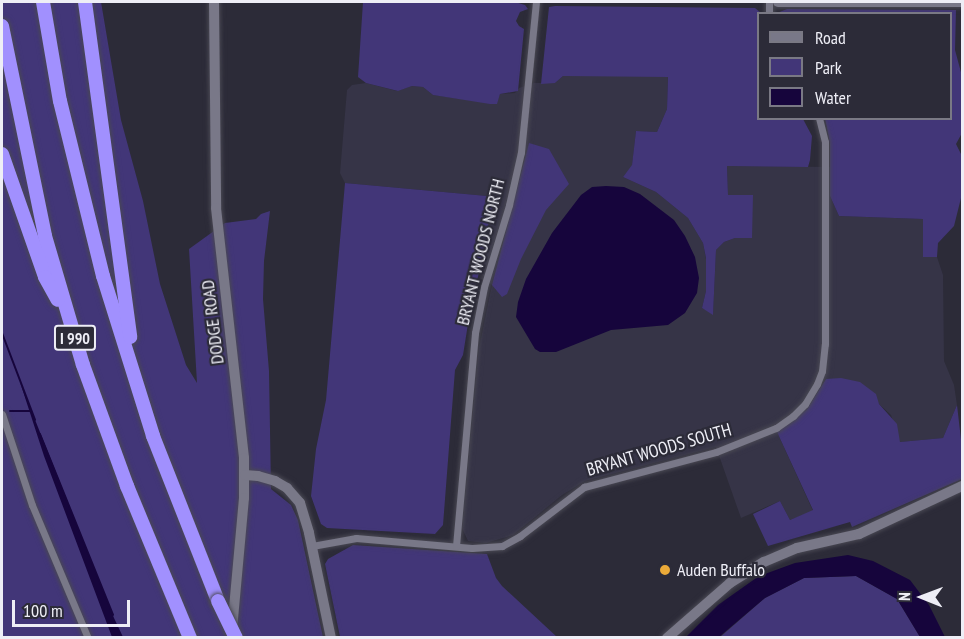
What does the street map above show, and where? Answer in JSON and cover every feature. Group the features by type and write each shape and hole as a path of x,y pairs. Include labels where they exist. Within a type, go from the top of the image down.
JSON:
{"highway":[{"name":"I 990","path":"43,2 60,101 103,276 134,369 153,436 233,638"},
{"path":"85,2 134,369"},
{"name":"I 990","path":"2,26 45,236 70,322 127,486 190,638"},
{"path":"2,154 45,277 70,322"}],"street":[{"name":"DODGE ROAD","path":"214,2 216,208 242,427 245,475 233,638"},
{"name":"BRYANT WOODS NORTH","path":"456,546 475,333 484,288 509,205 521,152 536,2"},
{"path":"778,2 963,2"},
{"name":"BRYANT WOODS SOUTH","path":"312,546 356,538 485,548 506,544 520,536 584,487 733,446 782,424 805,404 820,378 825,344 825,142 820,120"},
{"path":"2,414 32,505 88,638"},
{"path":"245,475 272,479 294,496 304,514 331,638"},
{"path":"667,638 730,583 764,562 797,548 869,530 963,486"}],"shaded area":[{"path":"563,76 668,76 667,109 657,132 636,131 632,166 623,177 656,192 688,218 703,243 706,259 706,291 702,308 713,314 716,250 724,242 735,238 752,238 728,196 727,166 830,167 830,196 839,216 923,219 923,257 937,257 943,275 944,361 954,385 957,405 943,438 900,442 891,415 879,404 826,379 807,409 777,432 813,511 790,520 780,501 741,518 716,447 585,481 562,495 513,535 486,543 468,541 462,528 479,348 492,285 478,270 488,239 492,198 345,183 340,173 347,90 352,85 366,83 397,91 412,86 423,87 433,95 496,104 500,94 515,93 519,88 534,83 555,83"}],"green space":[{"path":"2,2 101,2 121,120 143,201 160,284 186,365 197,383 189,249 225,223 256,219 261,214 270,211 264,261 263,299 269,371 271,489 291,505 298,520 323,637 2,637 2,421 5,421 2,406"},
{"path":"363,2 515,2 525,5 528,9 520,12 516,21 524,29 518,91 500,94 497,104 490,104 433,95 423,87 412,86 398,91 366,83 358,77"},
{"path":"549,7 755,8 760,12 757,12 757,120 804,120 812,136 810,160 808,167 727,166 728,195 753,195 752,238 735,238 724,242 716,250 713,315 702,308 706,291 706,258 703,243 688,218 656,192 623,177 632,165 636,131 657,132 667,109 668,77 563,76 555,83 541,84"},
{"path":"787,9 956,10 955,50 962,76 962,133 956,144 962,156 962,194 954,226 938,243 937,257 923,257 923,219 839,216 830,196 830,143 825,120 952,120 952,12 780,12"},
{"path":"529,143 549,149 569,184 546,210 521,259 507,294 502,297 492,285"},
{"path":"345,183 492,198 488,239 472,299 463,355 455,370 443,525 435,534 327,528 321,524 311,496 316,449 326,400"},
{"path":"841,378 860,382 876,394 879,404 897,424 900,442 943,438 957,405 962,448 962,479 852,527 850,522 768,546 753,514 780,501 790,520 813,510 777,432 807,409 826,379"},
{"path":"353,545 487,554 496,578 502,586 557,637 340,637 325,564 328,559"},
{"path":"856,576 897,599 920,637 719,638 765,598 804,578"}],"water":[{"path":"592,187 624,187 640,194 674,220 695,257 699,278 697,293 685,313 668,325 611,330 556,352 540,352 535,349 516,317 518,302 526,279 552,233 581,195"},
{"path":"20,382 123,637 112,637 44,456"},
{"path":"848,555 873,561 910,580 929,605 945,637 920,637 897,599 856,576 804,578 765,598 719,637 686,637 718,605 759,576 795,563"}],"waterway":[{"path":"2,333 35,420"},
{"path":"10,411 31,411"},
{"path":"40,434 113,615"}],"place":[{"name":"Auden Buffalo","path":"665,570"}]}
